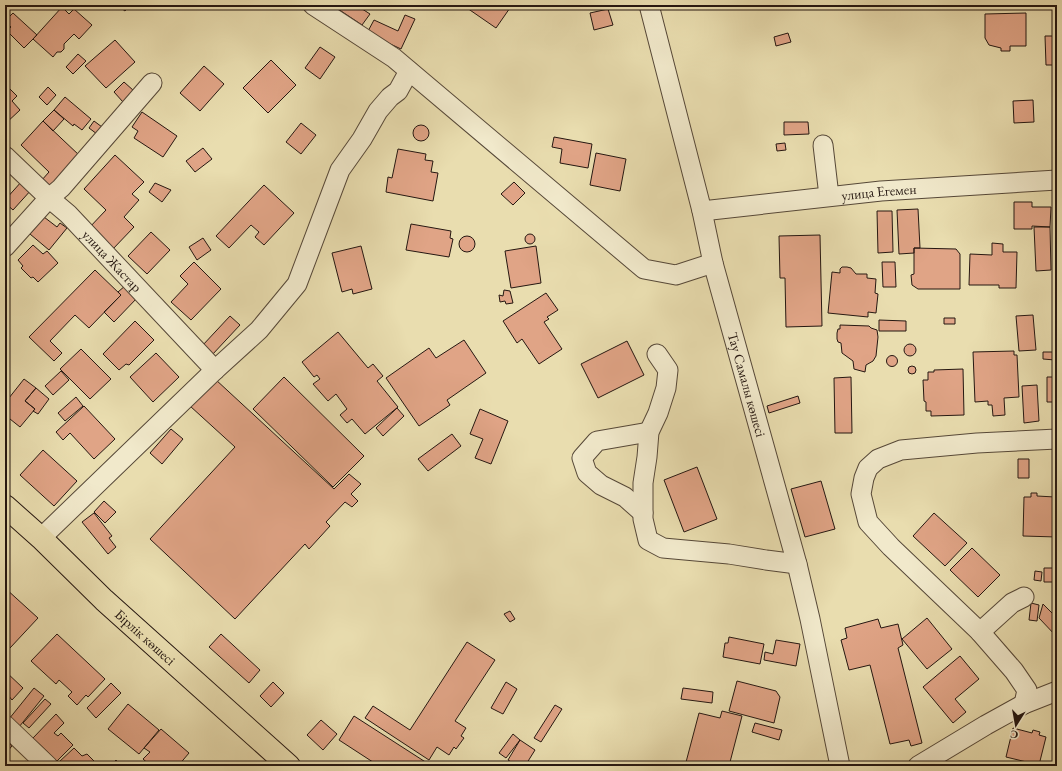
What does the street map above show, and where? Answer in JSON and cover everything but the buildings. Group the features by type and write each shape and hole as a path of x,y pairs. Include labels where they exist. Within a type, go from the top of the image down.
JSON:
{"main road":[{"name":"Бірлік көшесі","path":"5,506 41,538 104,600 289,766"}],"street":[{"path":"313,5 394,58 644,269 676,274 712,263"},
{"name":"Тау Самалы көшесі","path":"649,5 702,211 712,263 797,564 810,619 840,766"},
{"path":"41,538 215,370 259,330 297,284 340,170 362,139 378,111 390,97 398,91 409,71"},
{"path":"5,247 49,198 61,188 152,83"},
{"path":"824,145 829,196"},
{"name":"улица Жастар","path":"5,156 68,214 215,370"},
{"name":"улица Егемен","path":"702,211 882,191 1057,180"},
{"path":"657,354 668,370 666,388 658,413 648,432 647,457 643,483 643,519 648,540 663,548 729,554 797,564"},
{"path":"643,513 625,497 601,485 587,473 582,458 597,441 648,432"},
{"path":"1024,704 1027,690 1014,671 980,632 890,547 868,522 861,494 864,478 868,468 878,459 901,450 978,442 1057,439"},
{"path":"980,632 1012,603 1024,597"},
{"path":"918,766 1024,704 1057,691"},
{"path":"5,725 48,766"}]}
